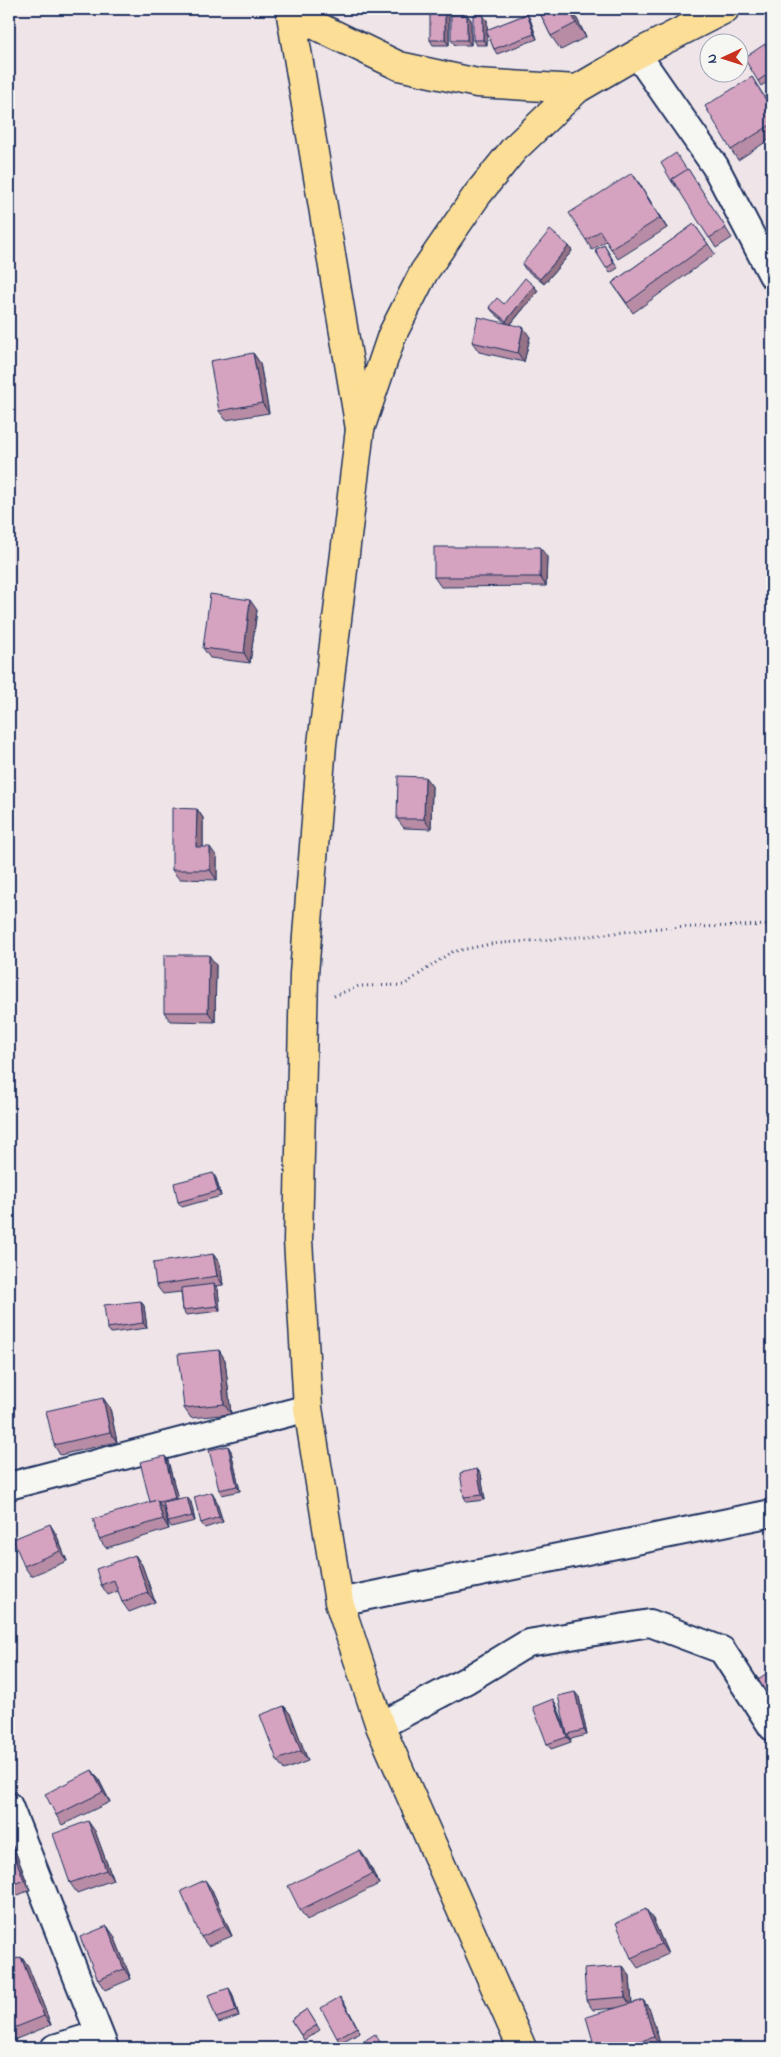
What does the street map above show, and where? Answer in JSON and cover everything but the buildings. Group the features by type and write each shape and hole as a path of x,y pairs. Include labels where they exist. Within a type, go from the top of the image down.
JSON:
{"main road":[{"path":"522,2048 380,1726 339,1602 308,1408 298,1240 304,974 322,744 360,429 392,335 424,272 477,195 514,149 577,89 637,54 724,9"},
{"path":"291,11 399,66 477,83 577,89"},
{"path":"291,11 360,429"}],"street":[{"path":"637,54 715,166 772,274"},
{"path":"9,1486 308,1408"},
{"path":"339,1602 772,1512"},
{"path":"380,1726 467,1680 528,1643 650,1623 722,1650 772,1726"},
{"path":"9,1806 102,2041 54,2048"}],"path":[{"path":"304,1008 359,986 404,985 451,952 492,944 659,928 772,925"}]}
